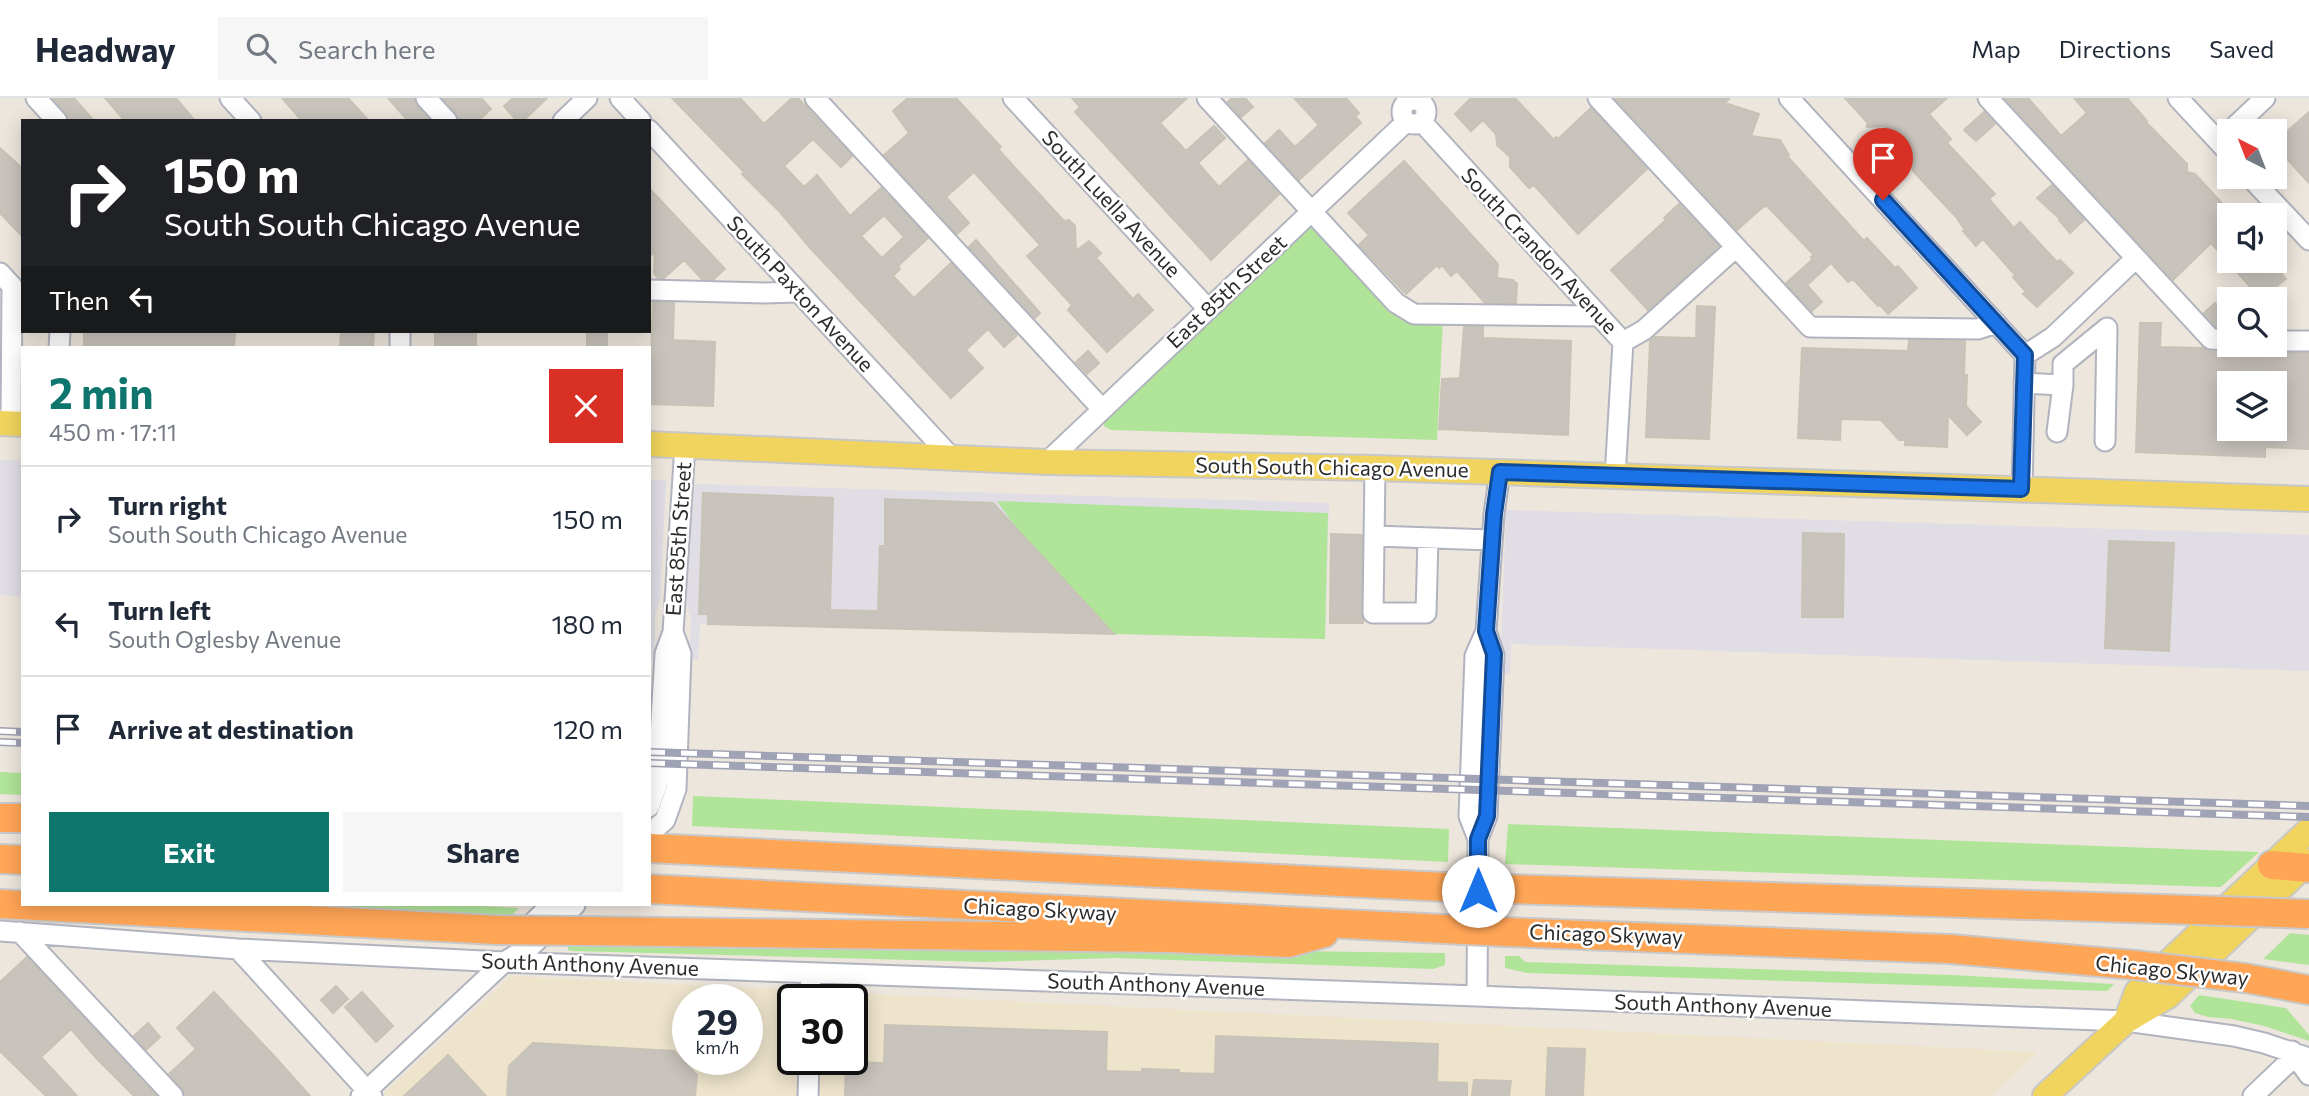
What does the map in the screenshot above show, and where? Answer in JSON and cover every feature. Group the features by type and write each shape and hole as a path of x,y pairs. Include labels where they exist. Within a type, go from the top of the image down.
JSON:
{"highway":[{"path":"0,818 21,818"},
{"name":"Chicago Skyway","path":"656,844 1445,887 2309,914"},
{"path":"0,859 21,860"},
{"path":"2272,865 2307,865"},
{"name":"Chicago Skyway","path":"651,889 1349,926 1950,949 2135,965 2245,978 2309,990"},
{"path":"0,904 21,905"},
{"path":"38,906 497,930 579,918 1288,943 1349,926"}],"main road":[{"name":"South South Chicago Avenue","path":"651,444 1047,462 1375,468 2309,499"},
{"path":"2126,1021 2137,992 2309,830"},
{"path":"2045,1096 2126,1021 2168,996 2307,865"}],"street":[{"path":"36,98 55,119"},
{"path":"230,98 249,119"},
{"path":"426,98 445,119"},
{"path":"565,119 587,98"},
{"path":"620,98 639,119"},
{"path":"815,98 1102,409"},
{"name":"South Luella Avenue","path":"1013,98 1208,309"},
{"path":"1207,98 1406,311 1434,314 1599,316"},
{"path":"1598,98 1810,327 1978,329 1996,323"},
{"path":"1788,98 2025,355 2021,489"},
{"path":"1988,98 2210,339 2217,339"},
{"path":"2178,98 2217,131"},
{"path":"2246,119 2266,98"},
{"name":"East 85th Street","path":"1047,462 1311,212 1414,108"},
{"name":"South Crandon Avenue","path":"1414,108 1623,342 1615,477"},
{"name":"South Paxton Avenue","path":"651,132 951,457"},
{"path":"2261,189 2309,240"},
{"path":"1623,342 1644,330 1735,248"},
{"path":"2025,355 2053,337 2136,258"},
{"path":"11,423 12,280"},
{"path":"651,290 797,292"},
{"path":"2057,432 2063,364 2108,328 2105,441"},
{"path":"2287,341 2309,341"},
{"path":"2024,383 2063,385"},
{"name":"East 85th Street","path":"651,802 657,785 664,654 673,632 685,445"},
{"path":"1375,468 1373,613 1426,613 1428,538"},
{"path":"1477,996 1478,839 1487,816 1494,654 1486,631 1500,472"},
{"path":"1374,536 1493,540"},
{"name":"East 85th Street","path":"656,844 676,789 681,654 673,632"},
{"path":"504,962 509,946 550,906"},
{"path":"238,949 367,1094 504,962 579,918"},
{"path":"10,931 173,1096"},
{"name":"South Anthony Avenue","path":"10,931 238,949 504,962 2126,1021 2234,1037 2299,1055"},
{"path":"811,973 811,984"},
{"path":"2253,1096 2299,1055 2309,1075"},
{"path":"808,1096 809,1075"}],"shaded area":[{"path":"0,460 21,461 21,596 0,595"},
{"path":"651,480 666,480 660,601 655,616 655,659 651,659"},
{"path":"693,484 1329,503 1325,639 700,623 698,659 689,659 691,619 687,605"},
{"path":"1506,510 2309,535 2309,671 1511,644 1510,675 1500,674"},
{"path":"511,976 672,984 672,1075 763,1075 763,989 777,989 777,1075 868,1075 868,994 2038,1052 1991,1096 387,1096 384,1093"}],"green space":[{"path":"1313,223 1403,317 1443,320 1437,440 1111,430 1104,426 1105,417"},
{"path":"997,501 1328,513 1325,639 1114,634 1017,529"},
{"path":"0,772 21,773 21,795 0,794"},
{"path":"693,796 1449,829 1448,862 692,826"},
{"path":"1508,824 2259,852 2221,887 1505,864"},
{"path":"235,906 519,908 509,918"},
{"path":"2290,933 2309,935 2309,965 2263,959"},
{"path":"567,942 1445,953 1445,965 1433,969 1115,958 985,962 573,951 568,950"},
{"path":"1505,956 1519,956 1525,962 1952,975 2114,984 2107,991 1527,973 1505,968"},
{"path":"2199,995 2286,1008 2309,1035 2309,1041 2264,1026 2195,1013 2190,1006"}],"building":[{"path":"74,98 92,119 68,119 54,99"},
{"path":"105,98 176,98 193,119 123,119"},
{"path":"282,98 348,98 367,119 300,119"},
{"path":"388,98 414,98 428,119 406,119"},
{"path":"443,98 481,98 491,109 480,119 458,119"},
{"path":"513,98 547,98 525,119 515,119 504,106"},
{"path":"672,98 740,98 764,124 792,98 798,98 852,156 841,167 813,139 784,166 804,187 817,175 850,216 881,188 928,238 898,266 900,269 893,276 914,298 951,263 1017,335 1004,347 988,329 966,350 983,368 951,398 742,174 744,172","holes":["884,215 904,237 882,258 861,236"]},
{"path":"908,98 956,98 1064,221 1069,220 1075,226 1076,251 1089,241 1101,253 1096,258 1133,299 1138,294 1153,310 1107,352 1068,310 1072,305 1027,256 1040,245 974,172 946,197 969,223 957,234 884,155 909,133 893,111"},
{"path":"1072,98 1187,98 1160,123 1186,151 1214,126 1225,138 1198,163 1219,187 1248,160 1279,194 1211,260 1075,112 1080,107"},
{"path":"1232,98 1245,98 1253,107 1241,117 1228,102"},
{"path":"1294,98 1346,98 1359,113 1355,116 1361,123 1299,180 1265,143 1279,130 1295,147 1319,125"},
{"path":"1471,98 1515,98 1553,139 1558,139 1591,108 1647,169 1578,234 1534,185 1529,188 1510,167 1510,157 1497,145 1496,134 1483,120 1471,131 1455,114"},
{"path":"1615,98 1730,98 1725,103 1759,114 1751,136 1780,140 1789,155 1787,156 1864,241 1867,238 1895,268 1898,266 1917,288 1888,314 1853,279 1848,282 1831,263 1807,285 1822,302 1812,311 1786,283 1812,260 1814,255 1767,206 1737,230"},
{"path":"1845,98 1947,98 1929,114 1951,139 1947,143 1995,194 1989,199 2014,228 2020,222 2057,262 2060,260 2073,273 2037,307 2023,294 2026,292 2013,277 2015,275 1983,239 1976,246 1963,231 1965,230 1956,217 1893,146 1888,145 1884,140 1885,126 1867,127 1867,122"},
{"path":"2005,98 2028,98 2061,136 2087,113 2074,98 2127,98 2187,164 2187,172 2195,174 2222,203 2217,203 2217,250 2211,243 2173,280"},
{"path":"1984,112 1995,124 1976,141 1964,130"},
{"path":"2309,112 2309,183 2287,159 2287,131"},
{"path":"0,148 21,167 21,235 0,213"},
{"path":"1404,161 1498,264 1497,278 1513,280 1517,284 1516,303 1485,303 1457,271 1451,276 1442,265 1439,268 1437,265 1406,294 1359,245 1369,235 1348,213"},
{"path":"2052,185 2084,220 2070,233 2060,219 2037,198"},
{"path":"651,190 725,269 714,279 702,279 684,260 664,278 658,278 654,273 655,252 651,255"},
{"path":"1679,204 1719,246 1648,310 1611,270 1666,220 1664,218"},
{"path":"976,240 1040,313 1035,318 969,247"},
{"path":"2238,273 2281,273 2286,279 2276,287 2250,287"},
{"path":"653,302 674,303 673,340 715,342 713,406 651,404"},
{"path":"2215,303 2217,305 2217,327 2204,313"},
{"path":"1697,306 1715,307 1709,439 1646,437 1650,341 1655,337 1696,338"},
{"path":"2140,323 2161,323 2160,347 2203,348 2217,351 2217,357 2287,357 2287,353 2309,353 2309,449 2265,447 2265,457 2136,452"},
{"path":"1464,327 1483,327 1483,338 1571,341 1568,435 1439,429 1442,379 1460,378"},
{"path":"84,333 235,333 234,346 84,346"},
{"path":"341,333 374,333 373,346 340,346"},
{"path":"435,333 476,333 476,346 435,346"},
{"path":"587,333 607,333 607,346 587,346"},
{"path":"1909,340 1965,341 1966,406 1981,422 1967,435 1948,415 1947,447 1905,445 1905,440 1899,440 1881,420 1841,419 1840,440 1798,438 1802,348 1908,351"},
{"path":"1088,351 1099,363 1087,374 1076,362"},
{"path":"703,493 833,498 830,610 878,611 880,546 885,546 885,499 993,503 1114,634 708,624 708,614 699,614"},
{"path":"1803,533 1844,534 1843,617 1802,617"},
{"path":"1331,534 1362,535 1363,623 1330,623"},
{"path":"2109,541 2174,543 2169,651 2105,648"},
{"path":"27,957 156,1096 134,1096 71,1029 41,1057 77,1096 46,1096 0,1051 0,982"},
{"path":"336,986 348,999 333,1013 321,1000"},
{"path":"214,992 310,1096 185,1096 182,1088 169,1074 196,1049 177,1028"},
{"path":"362,992 393,1026 376,1042 345,1007"},
{"path":"148,1023 160,1037 146,1050 134,1036"},
{"path":"885,1025 1107,1032 1106,1071 1179,1070 1179,1073 1215,1074 1216,1036 1438,1044 1437,1082 1467,1083 1467,1096 845,1096 846,1075 868,1075 868,1063 884,1063"},
{"path":"533,1043 672,1051 672,1075 697,1075 695,1096 507,1096 509,1066"},
{"path":"1548,1048 1585,1049 1583,1096 1546,1096"},
{"path":"448,1055 486,1096 404,1096"},
{"path":"1474,1080 1511,1081 1509,1096 1472,1096"}],"railway":[{"path":"0,731 21,732"},
{"path":"0,742 21,743"},
{"path":"651,752 2309,806"},
{"path":"651,763 2309,817"}],"route":[{"path":"1478,891 1478,839 1487,816 1494,654 1486,631 1494,514 1500,472 2021,489 2025,355 1883,200"}]}
